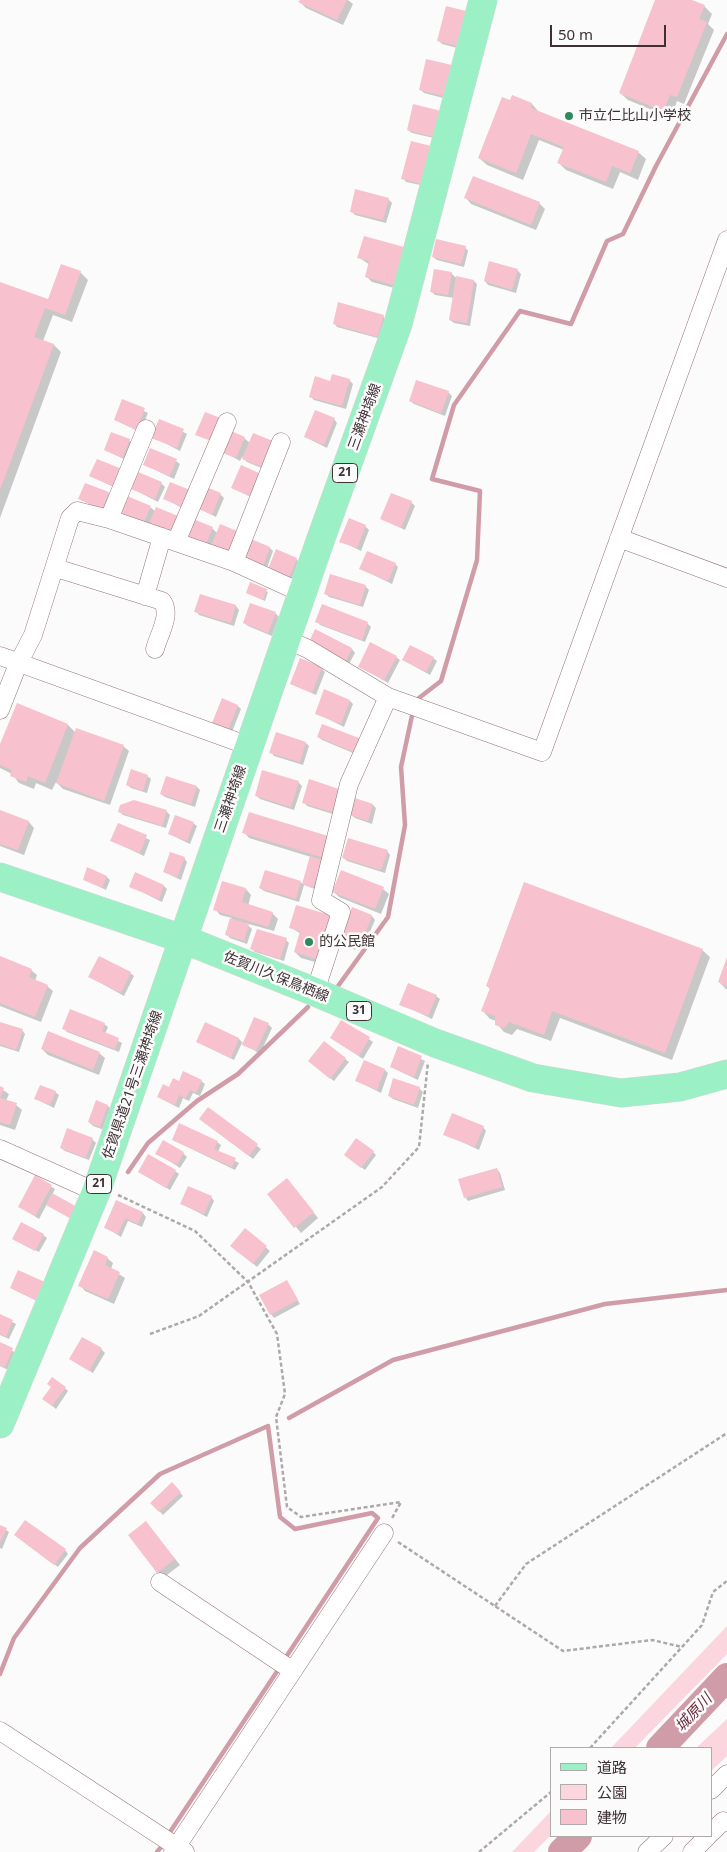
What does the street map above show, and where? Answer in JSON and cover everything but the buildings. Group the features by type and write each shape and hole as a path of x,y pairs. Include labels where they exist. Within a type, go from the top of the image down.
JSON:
{"main road":[{"name":"三瀬神埼線","path":"183,939 302,593 398,324 482,0"},
{"name":"佐賀川久保鳥栖線","path":"0,877 183,939 435,1043 534,1078 621,1093 680,1087 727,1074"},
{"name":"佐賀県道21号三瀬神埼線","path":"0,1424 96,1192 183,939"}],"street":[{"path":"286,639 308,649 388,697 542,752 727,240"},
{"path":"145,596 169,539 227,422"},
{"path":"109,519 146,429"},
{"path":"234,562 281,442"},
{"path":"0,710 32,635 73,513 78,511 109,519 234,562 302,593"},
{"path":"620,538 727,578"},
{"path":"56,568 162,601 167,613 155,648"},
{"path":"0,656 249,746"},
{"path":"315,992 341,912 321,900 349,784 388,697"},
{"path":"0,1149 96,1192"},
{"path":"0,1731 179,1850 384,1533"},
{"path":"160,1582 293,1672"},
{"path":"712,1789 727,1774"},
{"path":"712,1832 723,1820 727,1822"},
{"path":"647,1852 663,1837"},
{"path":"692,1852 707,1837"}],"path":[{"path":"150,1334 199,1316 382,1187 419,1147 426,1066 435,1043"},
{"path":"96,1192 119,1195 195,1231 248,1282 277,1334 285,1394 276,1417 287,1507 301,1517 401,1502 384,1533 563,1651 652,1640 682,1647"},
{"path":"495,1606 526,1564 727,1433"},
{"path":"591,1747 702,1625 713,1592 727,1581"},
{"path":"479,1852 550,1793"}],"green space":[{"path":"727,1626 727,1654 636,1747 612,1747"},
{"path":"727,1719 727,1756 712,1770 712,1747 697,1747"},
{"path":"550,1812 550,1836 534,1852 512,1852"}],"waterway":[{"path":"415,701 441,681 477,560 480,491 432,479 454,405 520,311 571,324 607,241 623,234 656,166 727,34"},
{"path":"338,986 388,917 405,825 401,767 413,711"},
{"path":"128,1172 148,1143 197,1101 238,1074 308,1007"},
{"path":"289,1418 393,1360 605,1304 727,1290"},
{"path":"0,1674 14,1638 80,1548 108,1522 160,1474 268,1426 280,1517 295,1529 372,1513 378,1518 286,1657"},
{"path":"170,1832 278,1670"},
{"name":"城原川","path":"661,1747 727,1677"},
{"name":"城原川","path":"562,1852 577,1837"},
{"path":"157,1852 162,1846"}],"place":[{"name":"市立仁比山小学校","path":"569,116"},
{"name":"的公民館","path":"309,942"}]}
